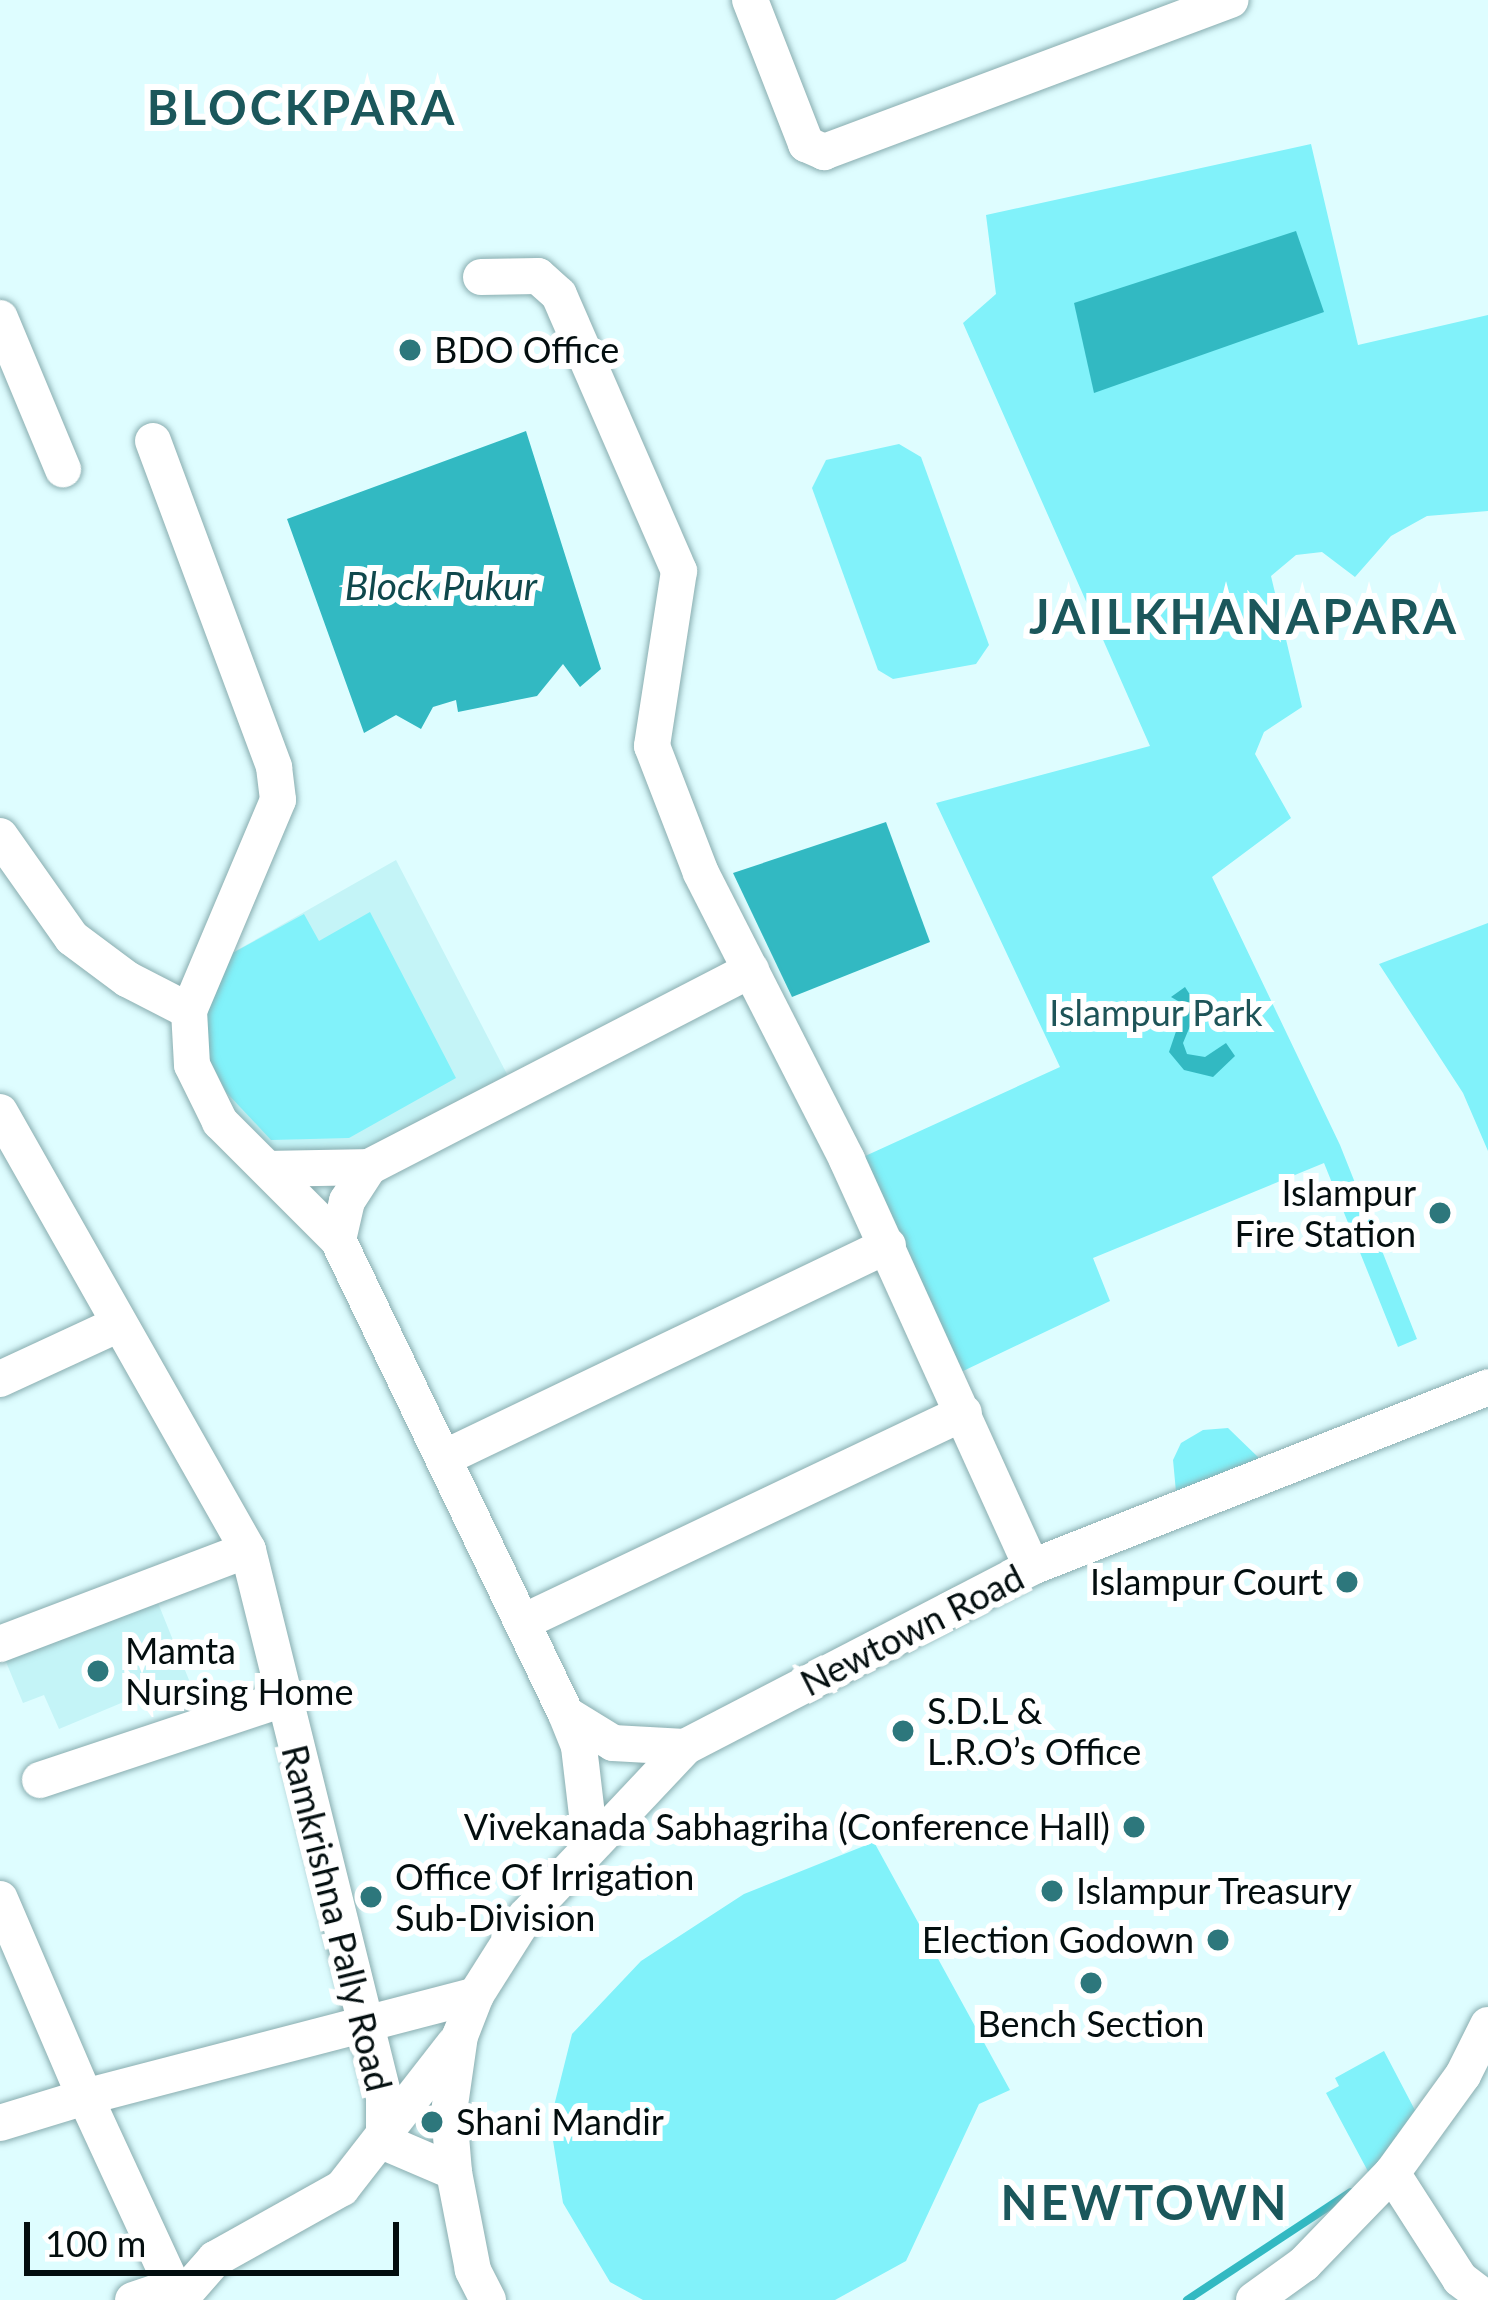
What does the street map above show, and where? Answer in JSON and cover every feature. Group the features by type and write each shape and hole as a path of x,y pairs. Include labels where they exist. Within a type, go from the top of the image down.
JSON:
{"street":[{"path":"750,0 806,144 824,152 926,107 1230,0"},
{"path":"482,277 538,276 559,295 679,571 652,746 701,873 887,1245 1032,1567"},
{"path":"0,318 63,470"},
{"path":"153,441 274,767 278,800 189,1011 192,1065 220,1122 338,1240 566,1714 579,1747 590,1840"},
{"path":"0,836 73,938 127,979 189,1011"},
{"path":"269,1169 368,1168 751,970"},
{"name":"Ramkrishna Pally Road","path":"0,1112 248,1550 362,2027 384,2097 384,2142 454,2171"},
{"path":"338,1240 347,1201 368,1168"},
{"path":"446,1457 887,1245"},
{"path":"0,1378 117,1325"},
{"name":"Newtown Road","path":"460,2036 476,1995 526,1916 590,1840 686,1747 1032,1567 1488,1388"},
{"path":"523,1622 964,1413"},
{"path":"0,1644 248,1550"},
{"path":"40,1780 284,1699"},
{"path":"566,1714 613,1743 686,1747"},
{"path":"0,1899 85,2097 179,2295"},
{"path":"0,2123 476,1995"},
{"path":"1254,2300 1304,2264 1392,2173 1463,2075 1488,2025"},
{"path":"133,2300 179,2295 215,2260 342,2188 384,2142 460,2036"},
{"path":"460,2036 449,2112 454,2171 473,2270 488,2300"},
{"path":"1392,2173 1460,2279 1488,2300"}],"shaded area":[{"path":"396,860 510,1080 366,1153 330,1159 269,1151 235,1119 197,1019 218,961"},
{"name":"Mamta Nursing Home","path":"154,1593 191,1685 143,1703 138,1696 59,1729 44,1695 23,1703 4,1657"}],"green space":[{"name":"Islampur Park","path":"1311,144 1358,345 1488,315 1488,511 1427,516 1391,536 1355,577 1322,552 1296,555 1271,576 1302,707 1264,732 1255,754 1291,818 1212,877 1340,1145 1417,1339 1398,1347 1324,1163 1093,1258 1110,1301 959,1373 863,1157 1060,1067 936,803 1150,746 963,323 996,294 986,215"},
{"path":"899,444 921,457 989,645 976,664 893,679 878,670 812,488 826,460"},
{"path":"370,912 456,1078 349,1138 271,1140 226,1092 208,1057 202,992 218,961 304,914 319,941"},
{"path":"1488,923 1488,1151 1463,1093 1379,964"},
{"path":"1228,1428 1260,1459 1176,1492 1173,1460 1181,1443 1203,1430"},
{"path":"874,1842 1010,2090 979,2104 906,2261 835,2300 643,2300 610,2282 563,2203 550,2122 572,2034 641,1961 744,1894"},
{"path":"1384,2051 1418,2116 1371,2177 1326,2093 1339,2086 1335,2078"}],"water":[{"path":"1296,231 1324,312 1094,393 1074,303"},
{"name":"Block Pukur","path":"526,431 601,669 580,687 563,664 537,696 458,712 456,700 433,707 421,729 396,715 364,733 287,519"},
{"path":"886,822 930,942 792,997 733,873"},
{"path":"1185,987 1198,1007 1183,1043 1187,1054 1205,1057 1226,1043 1235,1056 1213,1077 1184,1070 1169,1052 1185,1005 1171,997"}],"waterway":[{"path":"1187,2300 1351,2192"}],"place":[{"name":"BDO Office","path":"410,350"},
{"name":"Islampur Fire Station","path":"1440,1213"},
{"name":"Islampur Court","path":"1347,1582"},
{"name":"Mamta Nursing Home","path":"98,1671"},
{"name":"S.D.L & L.R.O’s Office","path":"903,1731"},
{"name":"Vivekanada Sabhagriha (Conference Hall)","path":"1134,1827"},
{"name":"Islampur Treasury","path":"1052,1891"},
{"name":"Office Of Irrigation Sub-Division","path":"371,1897"},
{"name":"Election Godown","path":"1218,1940"},
{"name":"Bench Section","path":"1091,1983"},
{"name":"Shani Mandir","path":"432,2122"}],"district":[{"name":"BLOCKPARA","path":"302,107"},
{"name":"JAILKHANAPARA","path":"1244,616"},
{"name":"NEWTOWN","path":"1145,2202"}]}
